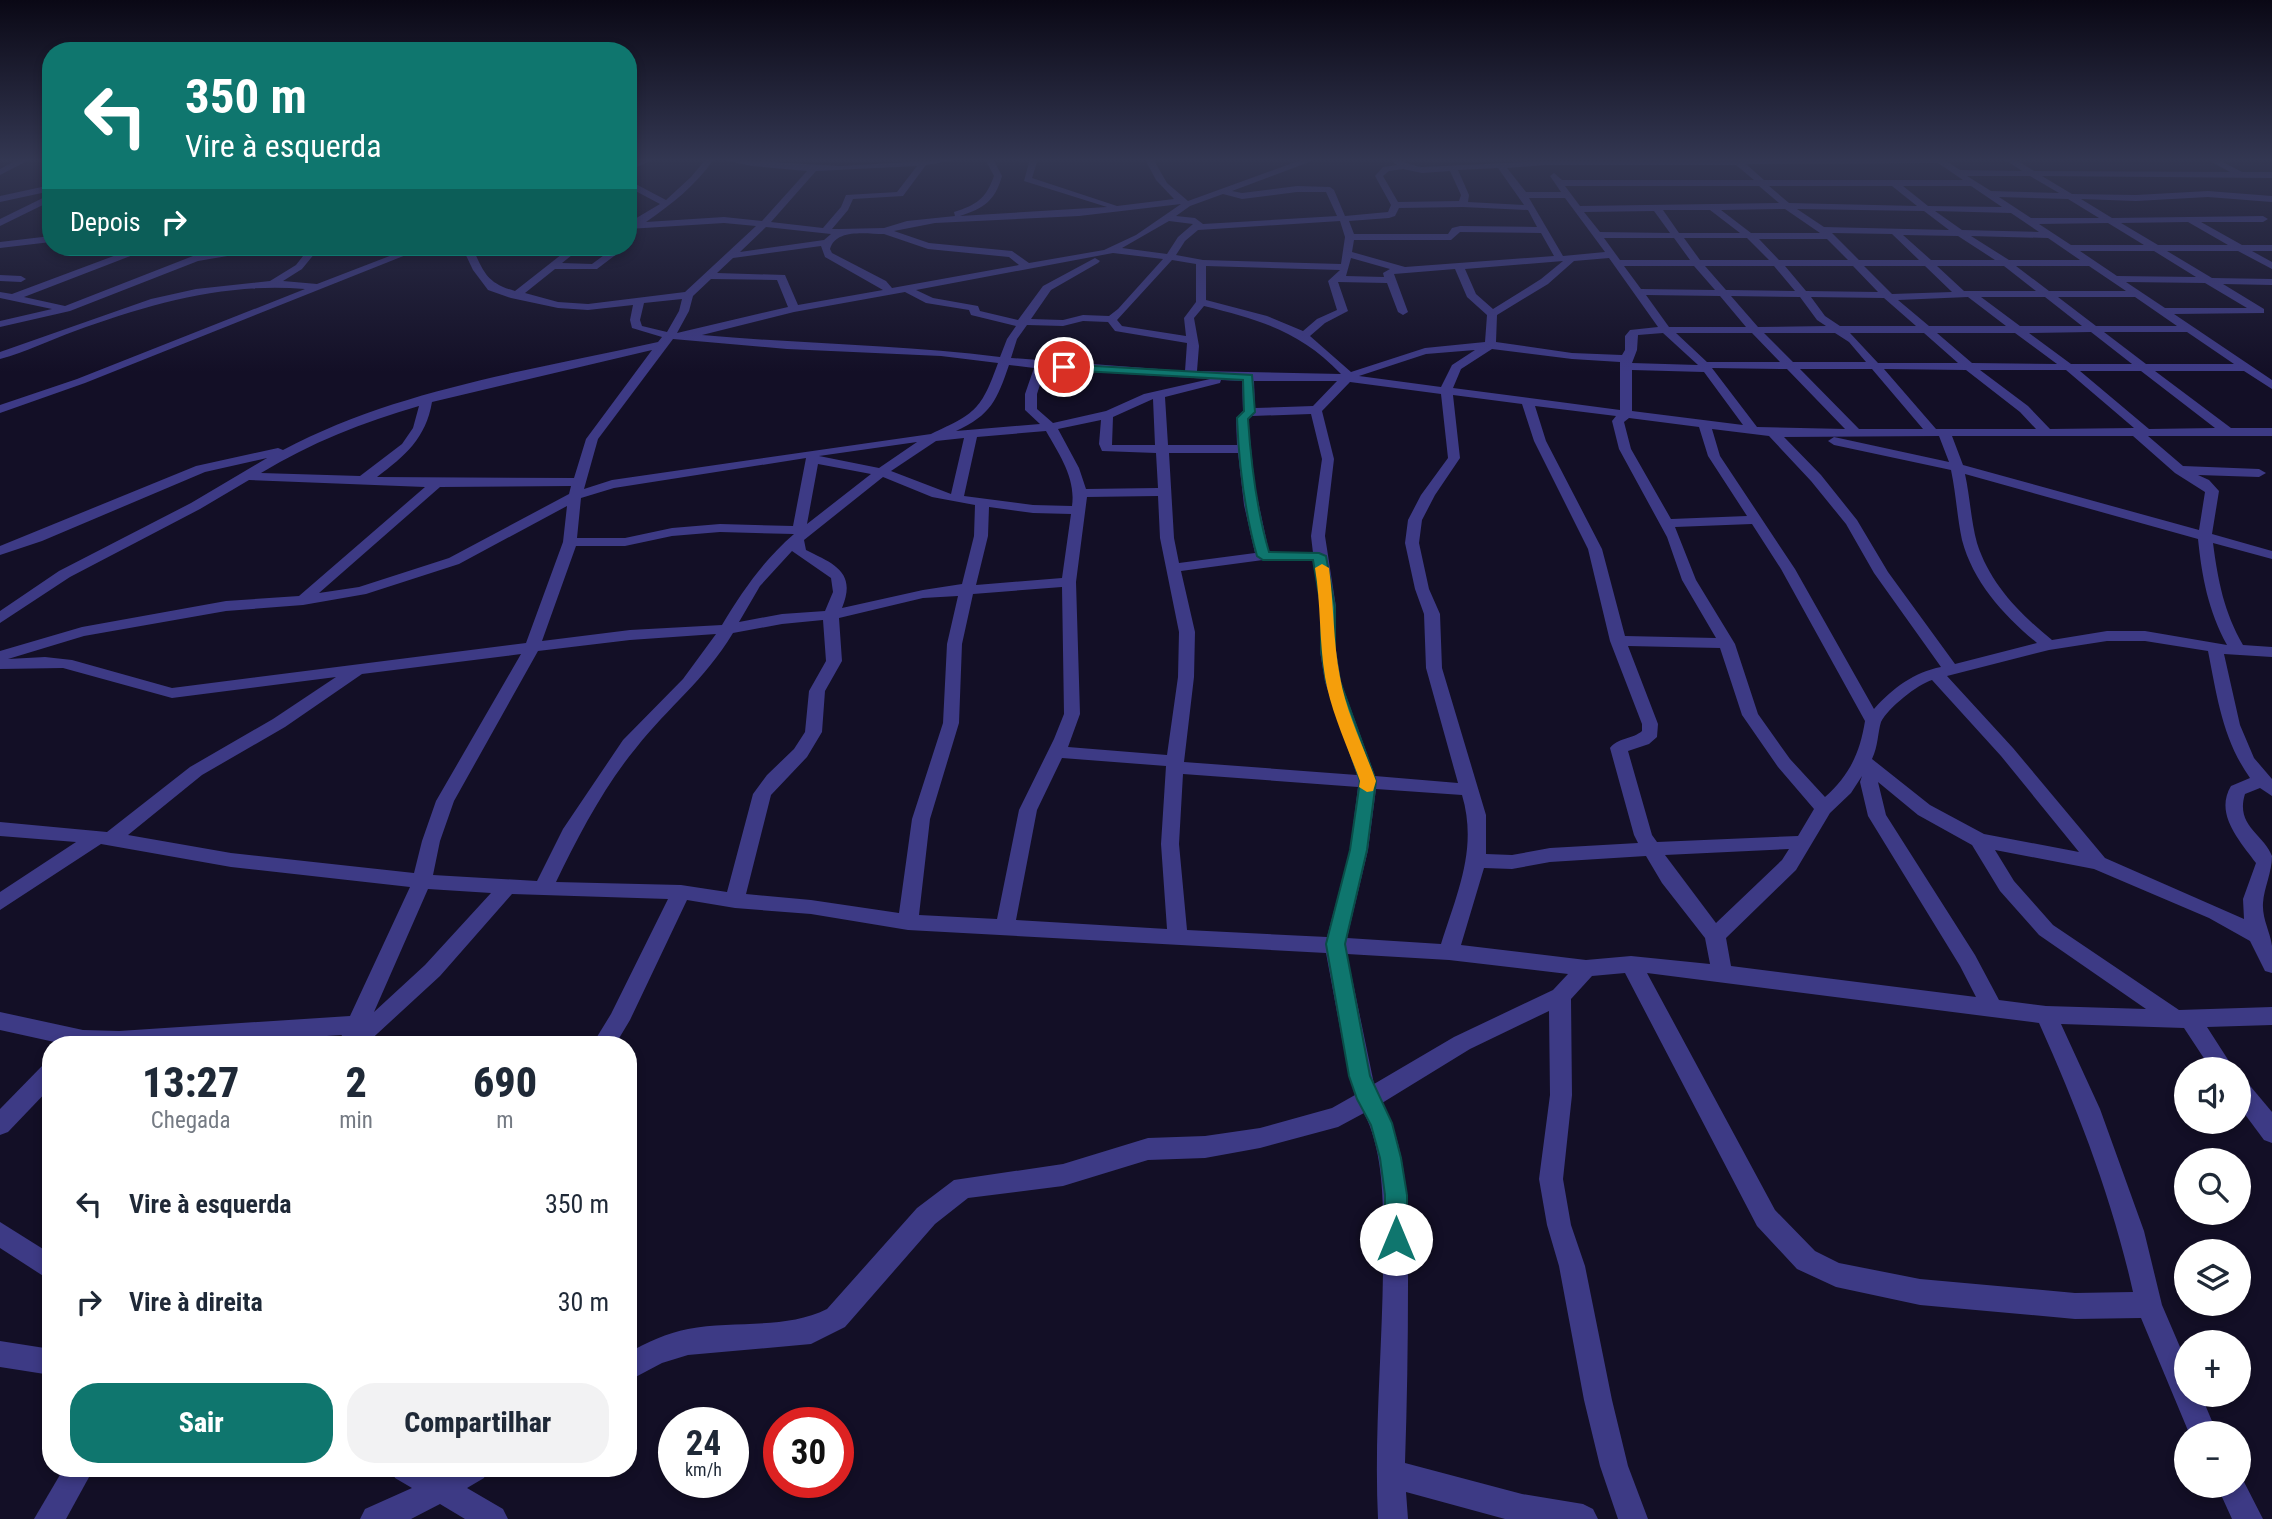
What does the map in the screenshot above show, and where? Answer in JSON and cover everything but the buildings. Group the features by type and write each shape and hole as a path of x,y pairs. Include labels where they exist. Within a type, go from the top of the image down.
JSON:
{"street":[{"path":"472,256 487,285 500,292 577,307 639,303 688,295 758,230"},
{"path":"831,230 885,230 928,246 1012,254 1027,267"},
{"path":"543,889 570,834 629,744 689,683 714,651 754,584 779,555 800,533 847,502 881,472 932,438 982,411 993,394 1021,323 1047,288 1150,230"},
{"path":"981,276 975,313 985,317 1021,323 1063,323 1083,318 1111,318 1122,311 1192,230"},
{"path":"1339,279 1347,254 1350,237 1348,230"},
{"path":"1350,237 1451,237 1456,230"},
{"path":"1533,230 1542,230 1560,258"},
{"path":"1591,230 1665,329 1705,367 1754,432"},
{"path":"1673,230 1696,262 1753,328 1856,433"},
{"path":"1742,230 1776,262 1821,318 1853,340 1937,431 1959,467 1966,524 1977,565 2000,599 2024,625 2049,645"},
{"path":"1822,230 1889,296 1972,369 2024,408 2046,432"},
{"path":"1894,230 1966,294 2070,368 2180,470 2204,483 2211,491 2210,516 2205,536 2211,588 2223,624 2237,649"},
{"path":"1957,230 2005,262 2228,432"},
{"path":"2041,230 2272,385"},
{"path":"2123,230 2207,281 2266,311"},
{"path":"2209,230 2272,266"},
{"path":"839,232 828,242 825,250 828,255 882,283 890,292"},
{"path":"1595,235 2048,235"},
{"path":"0,245 42,240"},
{"path":"733,254 762,253 828,242"},
{"path":"2069,248 2272,248"},
{"path":"0,551 201,469 260,460 426,400 794,309 1109,251 1196,260 1201,263 1344,267"},
{"path":"1347,254 1404,270"},
{"path":"15,298 123,256"},
{"path":"0,324 66,309 196,258 209,256"},
{"path":"272,284 299,267 308,256"},
{"path":"0,409 81,381 398,256"},
{"path":"516,296 565,256"},
{"path":"552,266 594,267 609,256"},
{"path":"1492,314 1550,280 1564,269 1573,256"},
{"path":"1403,313 1388,273 1573,256 1696,262 2091,263"},
{"path":"1191,374 1192,340 1189,318 1200,302 1201,263"},
{"path":"1459,267 1471,295 1492,314"},
{"path":"710,276 781,276 794,309"},
{"path":"0,278 21,279"},
{"path":"2115,279 2272,282"},
{"path":"1303,337 1321,321 1342,311 1334,281 1390,280"},
{"path":"0,356 72,328 231,285 319,287"},
{"path":"907,289 930,301 977,299"},
{"path":"1638,292 1889,296 2134,294"},
{"path":"0,295 66,309"},
{"path":"353,1036 422,881 431,841 445,801 532,648 570,542 577,489 592,439 666,340 684,311 688,295"},
{"path":"1200,302 1264,317 1330,354 1347,377"},
{"path":"639,303 635,320 637,327 666,340"},
{"path":"2162,312 2266,311"},
{"path":"1490,345 1492,314"},
{"path":"1111,318 1114,325 1126,331 1192,340"},
{"path":"1626,415 1627,363 1630,336 1634,332 1753,328 1928,331 2189,329"},
{"path":"683,336 787,346 941,352 1041,365 1242,377 1347,377 1705,426 1803,435 1937,431 2272,432"},
{"path":"1449,952 1477,861 1477,815 1434,668 1432,614 1422,589 1412,543 1415,520 1428,495 1454,458 1446,390 1456,367 1490,345"},
{"path":"1263,556 1253,519 1242,418 1250,412 1316,410 1347,377 1425,351 1490,345 1627,363 1705,367 1791,365 1972,369 2247,368"},
{"path":"1005,928 1016,858 1028,810 1072,714 1069,582 1081,501 1073,468 1050,427 1031,410 1031,394 1041,365"},
{"path":"249,476 577,489 812,456 901,440 1050,427 1107,415 1159,395 1242,377"},
{"path":"1242,377 1250,412"},
{"path":"1159,395 1167,538 1187,632 1186,677 1175,764 1170,844 1178,937"},
{"path":"365,479 411,444 425,418 426,400"},
{"path":"1527,401 1540,440 1595,548 1618,641 1650,724 1651,733 1643,740 1619,748 1633,805 1650,851 1715,936 1722,972"},
{"path":"1316,410 1328,459 1320,515 1319,556 1328,607 1328,651 1333,681 1368,781 1359,850 1335,944 1360,1076 1381,1123 1396,1195 1394,1402 1390,1473 1393,1519"},
{"path":"1107,415 1106,448 1244,449"},
{"path":"1626,415 1618,421 1625,449 1667,523 1689,580 1727,645 1751,715 1784,763 1825,808"},
{"path":"1705,426 1714,456 1788,569 1872,721 1868,766 1877,816 1968,961 1991,1006"},
{"path":"2250,432 2272,448"},
{"path":"1773,433 1816,478 1843,512 1943,671 2098,863"},
{"path":"957,499 971,434"},
{"path":"1803,435 1959,467 2272,555"},
{"path":"812,456 881,472 937,494 982,503 1081,501 1165,492"},
{"path":"735,901 762,794 769,781 801,753 811,737 816,722 817,689 833,667 831,615 838,603 841,586 838,577 828,568 799,552 812,456"},
{"path":"0,618 63,573 179,515 249,476 260,460"},
{"path":"2180,470 2259,473"},
{"path":"303,600 437,483"},
{"path":"0,656 82,632 226,606 303,600 361,591 454,561 577,489"},
{"path":"908,922 913,869 924,808 950,726 955,697 955,636 983,535 982,503"},
{"path":"1667,523 1755,520"},
{"path":"570,542 625,542 672,532 720,527 800,533"},
{"path":"1173,568 1263,556 1319,556"},
{"path":"0,664 55,662 153,691 173,693 641,634 727,629 782,619 831,615 901,598 1069,582"},
{"path":"1872,721 1893,698 1922,677 2049,645 2124,635 2215,648 2272,652"},
{"path":"1618,641 1693,641 1727,645"},
{"path":"2215,648 2230,727 2244,756 2266,785 2237,790 2232,800 2235,816 2266,862 2267,869 2256,890 2253,908 2257,935 2272,965"},
{"path":"0,903 17,888 104,838 196,771 279,723 360,668"},
{"path":"1056,752 1471,790"},
{"path":"1715,936 1788,865 1825,808 1868,766"},
{"path":"1868,766 1924,810 1979,840 2098,863 2205,908 2257,935"},
{"path":"0,829 104,838 231,860 422,881 543,889 681,892 735,901 811,907 908,922 1335,944 1449,952 1586,968 1631,964 1722,972 2046,1015 2182,1018 2272,1016"},
{"path":"1979,840 2007,886 2046,930 2182,1018 2213,1057"},
{"path":"1477,861 1512,862 1550,855 1803,842"},
{"path":"355,1036 385,1017 440,966 507,887"},
{"path":"609,1036 626,1008 681,892"},
{"path":"1631,964 1766,1218 1806,1260 1836,1275 1920,1292 2075,1306 2149,1306"},
{"path":"637,1362 656,1352 688,1342 811,1331 836,1318 926,1216 963,1188 1063,1175 1148,1149 1205,1147 1260,1138 1338,1117 1462,1043 1560,996 1586,968"},
{"path":"1560,996 1561,1096 1551,1179 1559,1225 1572,1266 1598,1400 1614,1465 1633,1519"},
{"path":"2046,1015 2089,1109 2132,1231 2149,1306 2198,1421"},
{"path":"0,1021 57,1036"},
{"path":"0,1125 42,1081"},
{"path":"2251,1103 2272,1133"},
{"path":"0,1234 42,1263"},
{"path":"0,1354 42,1361"},
{"path":"1390,1473 1522,1509 1583,1519"},
{"path":"49,1519 75,1477"},
{"path":"421,1477 493,1519"},
{"path":"375,1519 412,1511 459,1477"},
{"path":"2237,1498 2248,1519"}],"slow traffic":[{"path":"1322,568 1328,607 1328,651 1333,681 1368,781 1367,787"}],"route":[{"path":"1064,367 1248,377 1250,412 1242,418 1245,463 1253,519 1263,556 1319,556 1328,607 1328,651 1333,681 1368,781 1359,850 1343,904 1335,944 1360,1076 1381,1123 1391,1158 1396,1195 1396,1239"}]}
